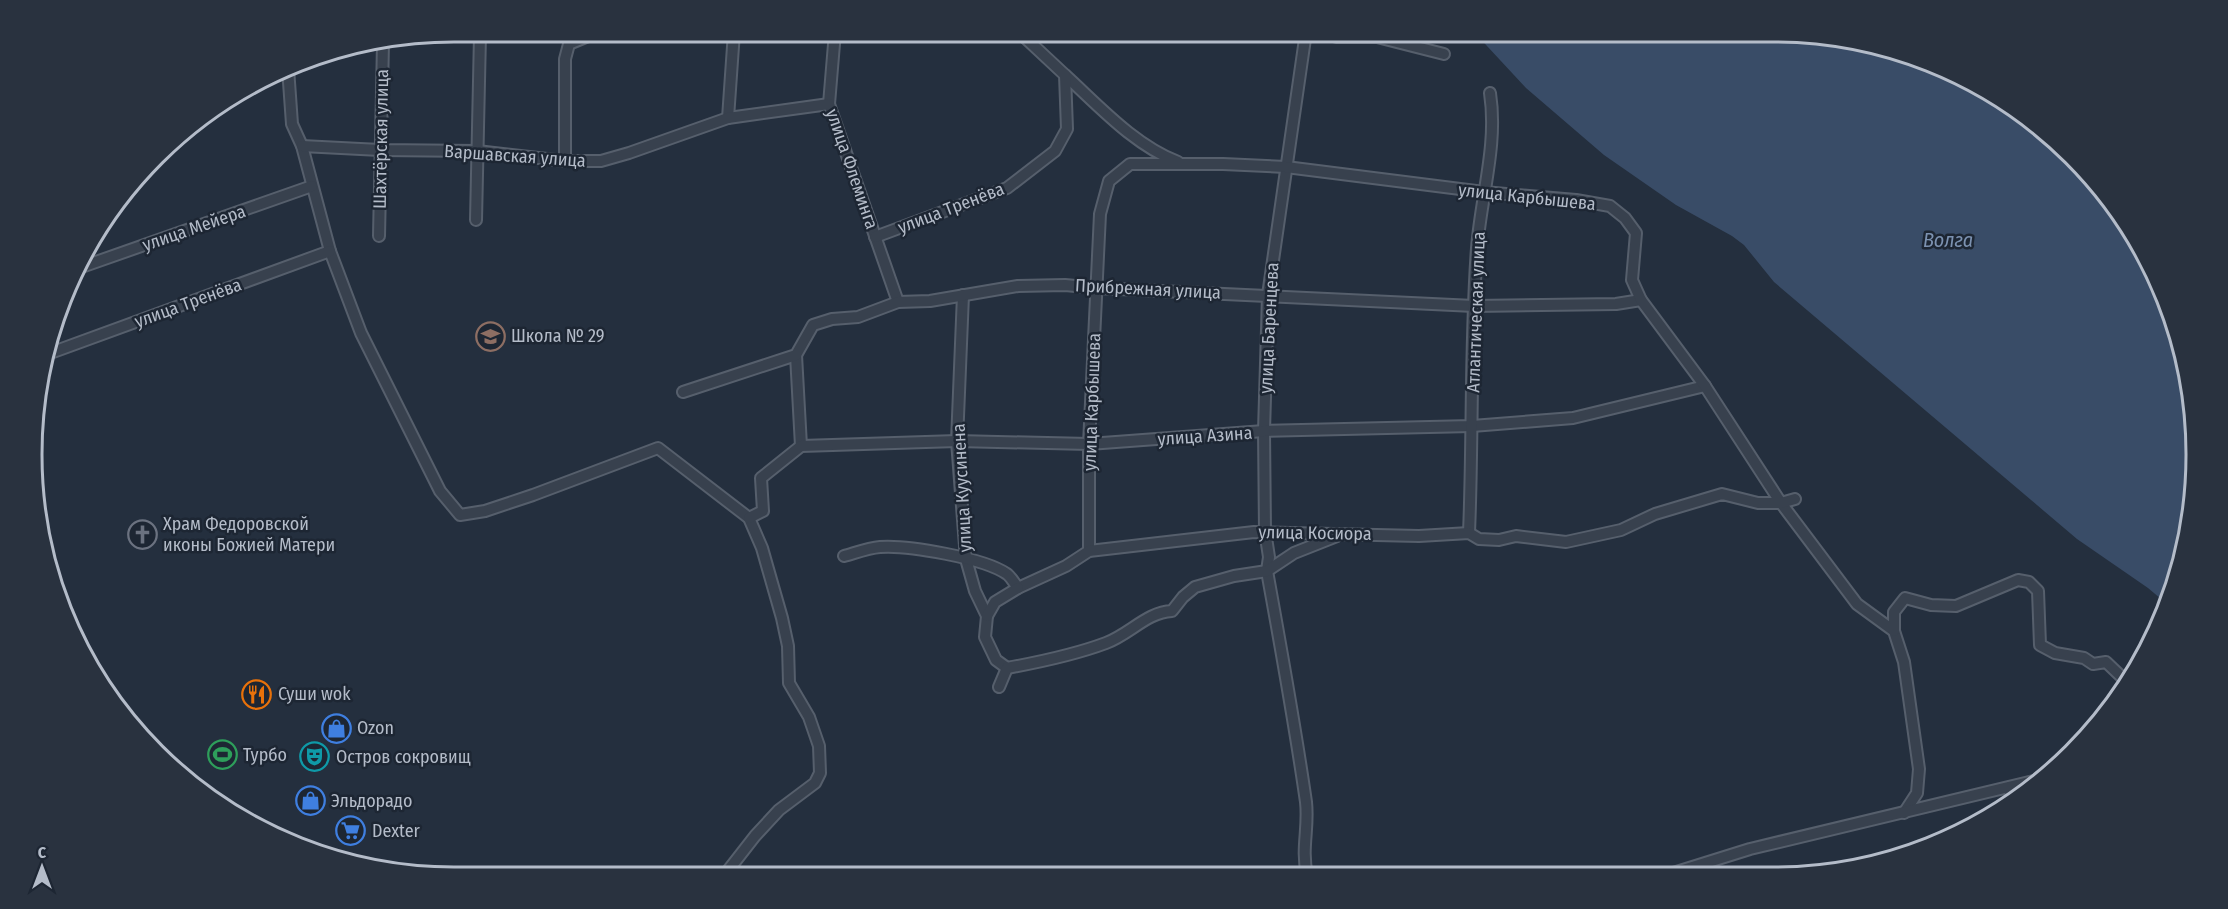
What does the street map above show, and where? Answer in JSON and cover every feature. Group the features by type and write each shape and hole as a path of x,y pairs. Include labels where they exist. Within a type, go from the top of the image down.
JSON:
{"street":[{"path":"476,220 480,42"},
{"path":"565,161 565,59 568,44 573,42"},
{"path":"728,118 733,42"},
{"name":"улица Флеминга","path":"834,42 829,104 898,302"},
{"path":"1030,42 1143,144 1185,164"},
{"name":"улица Баренцева","path":"1305,42 1268,295 1264,431 1265,531 1269,557 1267,571 1298,741 1307,815 1304,837 1305,867"},
{"path":"1394,42 1444,54"},
{"name":"Шахтёрская улица","path":"379,236 383,49"},
{"name":"улица Тренёва","path":"875,237 1007,188 1055,151 1067,129 1065,75"},
{"path":"289,77 292,124 302,146 330,250 361,333 440,491 460,515 485,511 533,495 658,448 749,518 762,548 782,618 788,646 789,682 809,717 819,746 820,773 815,783 779,810 731,867"},
{"name":"Атлантическая улица","path":"1469,533 1474,306 1477,245 1488,178 1492,112 1490,93"},
{"name":"Варшавская улица","path":"302,146 477,151 565,161 601,161 728,118 829,104"},
{"name":"улица Карбышева","path":"1089,551 1089,444 1100,214 1109,181 1130,164 1286,167 1484,192 1576,200 1610,206 1625,218 1636,233 1632,280 1641,300 1705,386 1781,503 1857,604 1894,631"},
{"name":"улица Мейера","path":"89,265 312,186"},
{"name":"улица Тренёва","path":"55,351 330,250"},
{"name":"Прибрежная улица","path":"796,355 813,325 832,319 858,317 898,302 930,301 1018,286 1065,285 1474,306 1616,304 1641,300"},
{"name":"улица Куусинена","path":"963,295 957,441 966,559 975,591 987,616 985,637 996,660 1006,668"},
{"path":"683,393 796,355 801,446 761,478 763,511 749,518"},
{"name":"улица Азина","path":"801,446 957,441 1089,444 1264,431 1472,426 1573,418 1705,386"},
{"name":"улица Косиора","path":"987,616 995,602 1018,588 1066,566 1089,551 1265,531 1419,536 1469,533 1479,539 1499,540 1516,536 1566,542 1621,530 1655,514 1722,494 1758,504 1781,503 1795,499"},
{"path":"999,687 1006,668 1046,662 1108,642 1133,630 1153,614 1172,610 1195,587 1234,576 1267,571 1294,553 1347,533"},
{"path":"843,556 878,547 904,547 966,559 1008,574 1018,588"},
{"path":"1904,813 1917,793 1919,769 1904,662 1894,631 1894,612 1905,598 1931,605 1956,606 2018,580 2029,582 2038,591 2040,645 2055,653 2084,658 2093,664 2106,662 2121,676"},
{"path":"1693,867 1761,846 2022,784"},
{"path":"2010,787 2010,792"}],"water":[{"name":"Волга","path":"1483,42 1800,43 1854,50 1931,73 1980,97 2025,127 2084,183 2116,225 2131,248 2155,297 2172,348 2185,428 2185,481 2178,535 2160,598 2077,539 1774,282 1744,245 1676,205 1604,155 1526,88"}],"place":[{"name":"Школа № 29","path":"490,336"},
{"name":"Храм Федоровской иконы Божией Матери","path":"142,534"},
{"name":"Суши wok","path":"257,694"},
{"name":"Ozon","path":"336,728"},
{"name":"Турбо","path":"222,755"},
{"name":"Остров сокровищ","path":"315,757"},
{"name":"Эльдорадо","path":"310,801"},
{"name":"Dexter","path":"351,831"}]}
